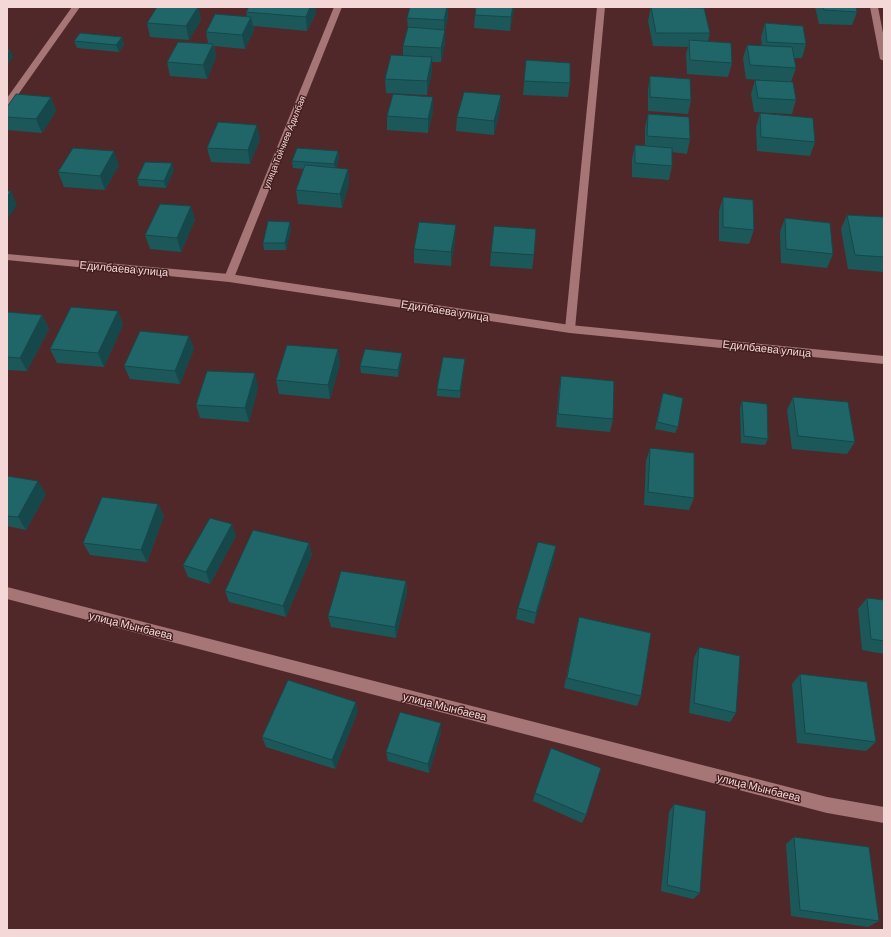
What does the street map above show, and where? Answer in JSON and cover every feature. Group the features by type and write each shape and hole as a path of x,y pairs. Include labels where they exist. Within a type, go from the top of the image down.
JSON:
{"street":[{"path":"7,104 76,7"},
{"name":"улица Тойчиев Адилбая","path":"229,278 338,7"},
{"path":"570,329 601,7"},
{"path":"874,7 884,59"},
{"name":"Едилбаева улица","path":"7,257 229,278 570,329 884,360"},
{"name":"улица Мынбаева","path":"7,593 828,805 884,815"}],"building":[{"path":"157,7 198,7 186,26 147,23"},
{"path":"249,7 310,7 306,17 246,12"},
{"path":"410,7 447,7 444,20 407,18"},
{"path":"476,7 513,7 511,17 475,15"},
{"path":"651,7 704,8 710,33 656,33"},
{"path":"823,7 856,7 857,12 824,10"},
{"path":"215,14 251,17 242,35 206,32"},
{"path":"765,23 803,26 806,44 767,42"},
{"path":"408,27 445,30 441,48 403,46"},
{"path":"80,33 122,37 116,45 74,41"},
{"path":"689,40 731,43 732,63 690,60"},
{"path":"178,42 213,44 203,65 167,62"},
{"path":"747,45 792,47 796,68 750,65"},
{"path":"391,55 432,57 427,81 385,79"},
{"path":"526,60 570,63 570,83 524,81"},
{"path":"650,76 690,79 691,100 650,97"},
{"path":"755,80 793,82 796,100 758,98"},
{"path":"464,92 501,95 494,121 457,117"},
{"path":"16,94 51,97 36,119 7,117 7,107"},
{"path":"393,94 433,97 428,119 387,116"},
{"path":"760,113 813,118 815,142 761,137"},
{"path":"648,114 689,117 690,139 647,136"},
{"path":"218,122 257,125 248,150 207,148"},
{"path":"635,145 672,148 672,166 635,163"},
{"path":"73,148 114,151 100,176 58,172"},
{"path":"297,148 338,151 334,164 292,161"},
{"path":"145,162 172,163 164,181 137,179"},
{"path":"305,165 348,169 340,194 296,190"},
{"path":"7,191 11,191 7,197"},
{"path":"723,197 753,200 754,230 723,227"},
{"path":"160,204 191,206 177,238 145,235"},
{"path":"847,215 884,217 884,257 855,255"},
{"path":"785,218 830,223 833,254 786,249"},
{"path":"268,221 290,222 285,243 263,243"},
{"path":"419,222 456,225 451,252 414,249"},
{"path":"494,226 536,229 534,255 491,252"},
{"path":"71,307 118,311 98,353 50,349"},
{"path":"7,312 42,315 20,358 7,357"},
{"path":"140,331 189,336 175,371 124,366"},
{"path":"287,345 338,349 328,385 276,380"},
{"path":"365,349 402,353 398,370 360,366"},
{"path":"443,357 465,359 460,391 437,389"},
{"path":"207,371 255,373 245,408 196,405"},
{"path":"561,376 614,381 613,419 558,414"},
{"path":"663,393 683,398 678,427 657,422"},
{"path":"793,397 848,402 855,442 798,436"},
{"path":"742,401 767,404 768,439 744,436"},
{"path":"650,448 694,453 694,498 648,492"},
{"path":"7,476 38,481 18,517 7,516"},
{"path":"102,497 158,504 141,550 83,543"},
{"path":"210,518 232,524 206,572 183,565"},
{"path":"253,530 309,543 283,606 225,591"},
{"path":"538,542 556,546 536,613 518,608"},
{"path":"341,571 406,581 395,627 328,616"},
{"path":"867,598 884,600 884,641 871,639"},
{"path":"579,617 651,633 641,696 567,678"},
{"path":"699,647 740,656 736,713 694,703"},
{"path":"800,674 867,682 876,742 805,733"},
{"path":"288,680 356,702 332,760 262,737"},
{"path":"400,712 441,723 428,764 386,752"},
{"path":"551,748 601,768 586,815 535,793"},
{"path":"674,804 706,811 700,893 667,885"},
{"path":"794,837 869,847 879,921 800,910"}]}
